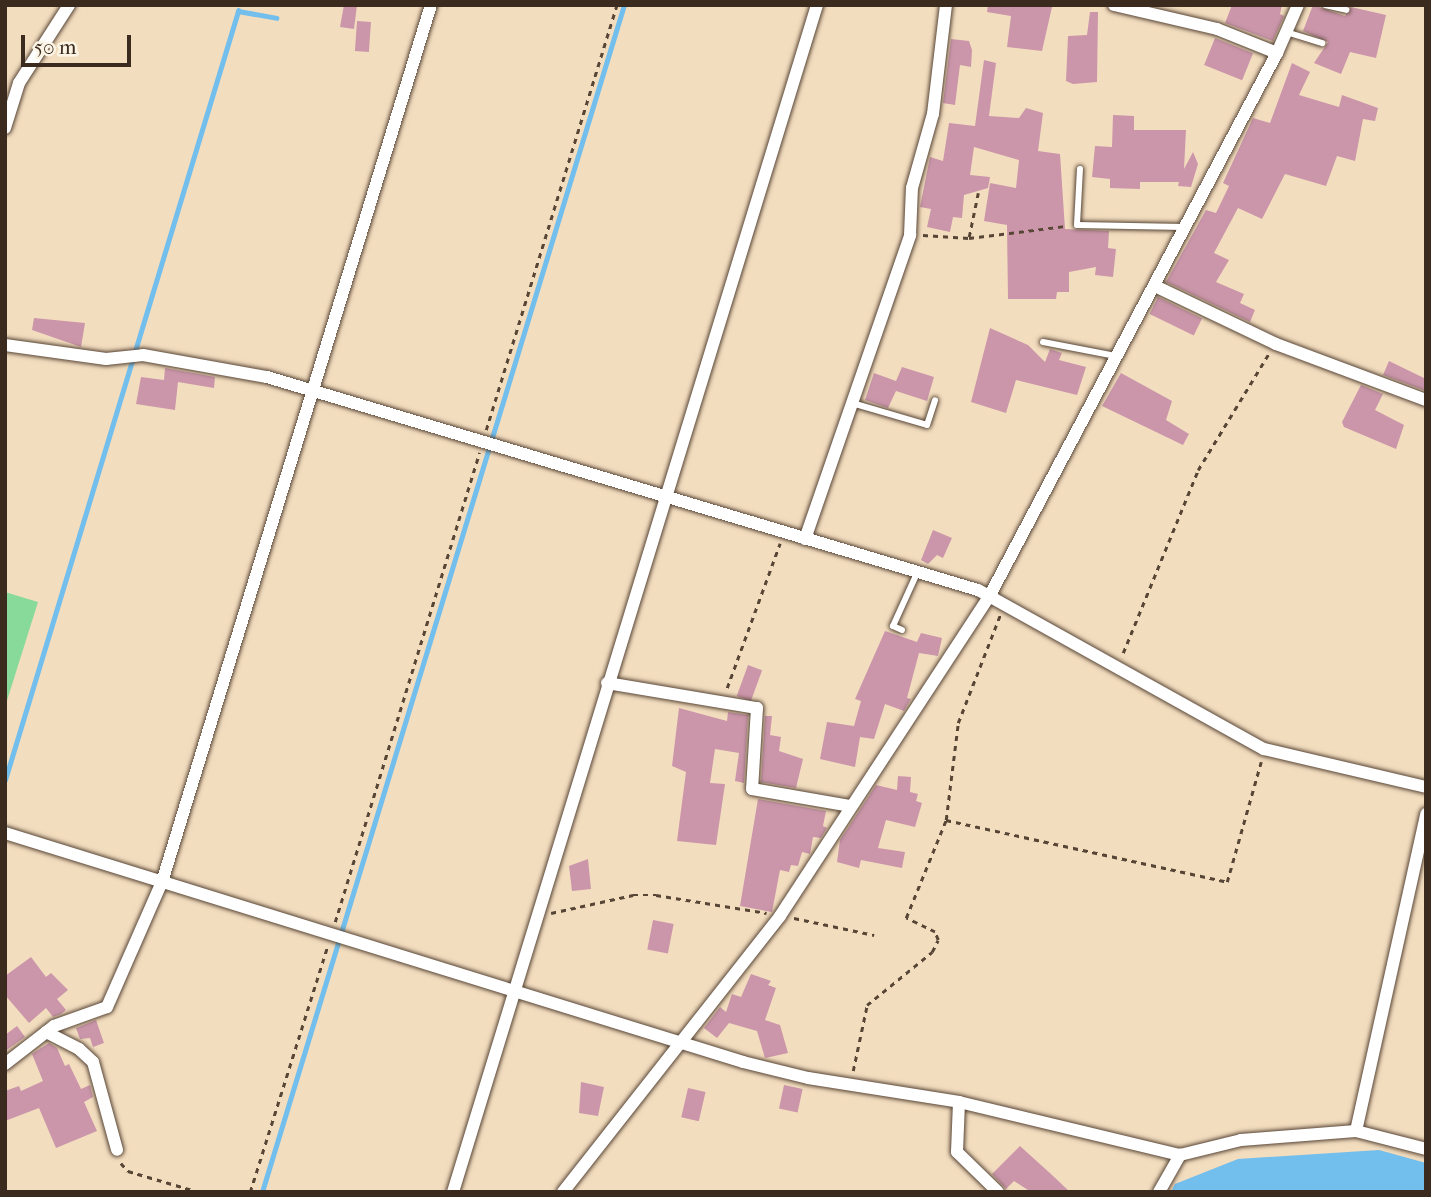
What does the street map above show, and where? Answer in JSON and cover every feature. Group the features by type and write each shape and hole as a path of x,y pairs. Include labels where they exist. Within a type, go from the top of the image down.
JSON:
{"street":[{"path":"5,128 19,83 69,5"},
{"path":"5,1064 46,1032 107,1007 162,882 430,5"},
{"path":"453,1192 817,5"},
{"path":"806,539 910,234 912,188 933,114 946,5"},
{"path":"1114,5 1217,29 1277,53"},
{"path":"563,1192 780,916 990,595 1277,53 1298,5"},
{"path":"1155,286 1276,344 1426,400"},
{"path":"5,345 106,359 143,355 196,363 314,389 990,595 1264,749 1426,787"},
{"path":"607,683 721,705 757,708 752,789 850,807"},
{"path":"1356,1131 1426,814"},
{"path":"5,832 514,988 743,1062 850,1085 959,1102 1180,1155 1241,1140 1356,1131 1426,1149"},
{"path":"46,1032 79,1049 93,1062 117,1150"},
{"path":"959,1102 957,1152 998,1192"},
{"path":"1159,1192 1180,1155"}],"lane":[{"path":"1325,5 1346,10"},
{"path":"1286,32 1322,43"},
{"path":"1080,169 1077,225 1184,227"},
{"path":"1043,342 1116,356"},
{"path":"852,403 927,425 935,400"},
{"path":"902,630 892,626 917,573"}],"path":[{"path":"250,1192 617,5"},
{"path":"969,238 978,193"},
{"path":"910,234 969,238 1077,225"},
{"path":"1118,665 1198,470 1276,344"},
{"path":"721,705 784,532"},
{"path":"850,1085 867,1005 932,952 937,940 934,932 906,918 946,820 958,723 1006,604"},
{"path":"946,820 1227,882 1233,874 1264,749"},
{"path":"540,912 559,915 607,900 656,895 874,935"},
{"path":"117,1150 128,1171 199,1192"}],"green space":[{"path":"5,592 38,602 5,707"}],"water":[{"path":"1379,1150 1426,1163 1426,1192 1171,1192 1175,1184 1238,1159"}],"building":[{"path":"344,5 357,5 354,29 340,27"},
{"path":"988,5 1052,7 1042,51 1007,47 1011,16 987,12"},
{"path":"1232,5 1282,5 1280,14 1284,16 1273,41 1225,23"},
{"path":"1313,5 1345,16 1351,7 1386,15 1376,58 1350,52 1341,74 1314,63 1328,42 1303,31"},
{"path":"1090,12 1098,12 1097,82 1073,84 1066,81 1068,36 1087,35"},
{"path":"357,21 371,22 369,52 355,51"},
{"path":"1215,38 1253,53 1242,80 1204,65"},
{"path":"951,39 969,41 972,50 971,67 960,65 955,105 943,103"},
{"path":"984,60 996,63 989,116 1019,118 1026,108 1043,113 1038,151 1060,154 1065,229 1109,231 1108,248 1116,249 1113,277 1095,275 1096,267 1069,272 1069,292 1057,292 1056,299 1008,299 1007,225 984,221 990,183 1016,188 1019,160 974,147 970,175 990,177 988,188 964,195 962,218 953,217 950,232 927,227 931,209 920,207 930,157 943,161 949,123 975,126"},
{"path":"1292,63 1310,72 1299,95 1339,107 1342,95 1378,108 1375,121 1363,119 1355,161 1337,156 1326,186 1285,174 1262,219 1238,208 1214,253 1229,260 1216,282 1244,294 1240,303 1255,310 1250,322 1166,282 1206,210 1216,213 1229,186 1223,183 1253,118 1270,123"},
{"path":"1113,115 1134,116 1134,130 1186,130 1184,169 1193,152 1198,164 1191,187 1178,186 1179,182 1140,182 1140,189 1110,188 1110,179 1092,177 1095,146 1112,147"},
{"path":"1158,297 1202,318 1194,336 1150,314"},
{"path":"34,318 85,323 81,347 32,330"},
{"path":"990,328 1028,345 1045,362 1050,349 1062,353 1059,360 1086,367 1077,395 1016,380 1006,413 971,402"},
{"path":"1389,361 1426,379 1426,391 1383,375"},
{"path":"902,367 934,377 927,401 896,391 888,408 865,400 874,373 896,381"},
{"path":"165,368 215,377 214,388 178,382 175,410 136,404 141,377 164,380"},
{"path":"1121,373 1172,401 1166,420 1189,434 1183,445 1102,406"},
{"path":"1361,385 1383,394 1375,410 1404,425 1396,449 1344,427 1342,422"},
{"path":"933,530 952,538 943,558 937,555 928,564 921,560"},
{"path":"885,631 917,642 921,633 942,638 938,656 919,653 907,698 911,699 904,711 885,704 874,739 860,737 855,767 820,759 827,722 854,726 861,701 855,699"},
{"path":"748,665 762,670 751,701 737,696"},
{"path":"679,708 727,721 728,712 748,715 744,783 735,781 739,753 715,749 710,783 725,784 716,845 677,841 686,772 672,766"},
{"path":"765,716 772,716 770,735 781,737 779,751 803,759 796,788 761,782"},
{"path":"898,776 911,777 910,792 918,794 916,801 922,803 915,827 886,820 878,848 905,852 902,868 861,860 859,868 837,862 840,840 876,785 897,790"},
{"path":"758,799 826,811 823,826 827,828 821,838 813,837 810,854 802,852 798,866 791,865 789,872 780,870 772,912 740,906"},
{"path":"588,859 591,889 572,891 569,866"},
{"path":"653,920 674,924 668,953 647,949"},
{"path":"31,957 46,977 51,973 68,990 57,999 66,1010 53,1017 46,1008 29,1023 5,995 5,976"},
{"path":"751,974 771,981 768,985 776,988 765,1020 780,1025 788,1053 765,1058 757,1031 729,1023 717,1038 704,1028 720,1007 726,1012 732,994 741,997"},
{"path":"96,1020 104,1043 93,1047 90,1038 80,1039 76,1028"},
{"path":"17,1026 25,1037 5,1051 5,1035"},
{"path":"49,1043 57,1048 65,1066 69,1064 81,1089 90,1085 93,1097 84,1102 97,1131 56,1148 39,1108 5,1121 5,1091 19,1086 21,1091 43,1081 32,1054"},
{"path":"581,1082 604,1087 598,1116 579,1113"},
{"path":"784,1085 803,1089 798,1112 779,1108"},
{"path":"688,1088 706,1092 699,1121 681,1117"},
{"path":"1020,1146 1070,1192 1031,1192 1014,1181 1006,1189 992,1174"}],"waterway":[{"path":"262,1192 624,5"},
{"path":"5,780 238,11 276,18"}]}
